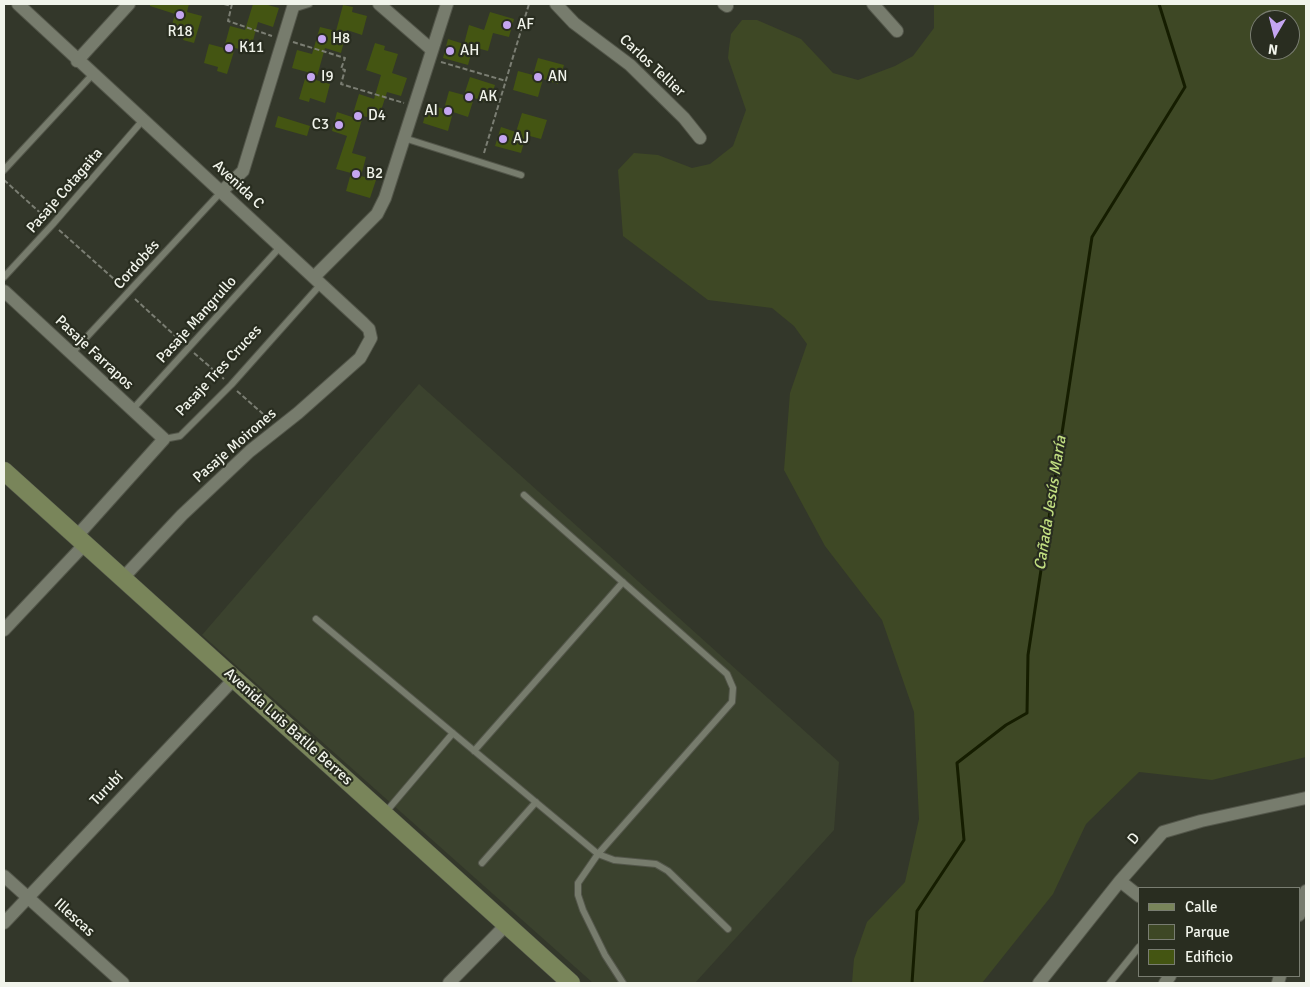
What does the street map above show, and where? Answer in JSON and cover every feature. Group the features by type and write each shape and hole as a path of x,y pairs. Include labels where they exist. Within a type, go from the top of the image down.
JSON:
{"main road":[{"name":"Avenida Luis Batlle Berres","path":"4,471 571,983"}],"street":[{"name":"Avenida C","path":"18,4 77,61 318,280 369,329 371,338"},
{"path":"77,61 129,4"},
{"path":"379,4 430,54"},
{"path":"318,280 377,214 385,198 446,4"},
{"name":"Carlos Tellier","path":"556,4 574,23 630,65 684,118 700,138"},
{"path":"873,4 898,30"},
{"path":"221,192 243,171 293,7"},
{"name":"Pasaje Farrapos","path":"4,291 164,438"},
{"name":"Pasaje Moirones","path":"122,579 182,515 278,428 298,413 360,358 371,338"},
{"name":"Pasaje Tres Cruces","path":"4,630 164,438"},
{"name":"Turubí","path":"4,922 234,679"},
{"name":"D","path":"1039,983 1156,838 1171,828 1306,798"},
{"name":"Illescas","path":"4,876 123,983"},
{"path":"1120,881 1138,895"},
{"path":"1300,912 1306,891"},
{"path":"449,983 507,924"}],"lane":[{"path":"293,7 308,4"},
{"path":"4,170 93,74"},
{"name":"Pasaje Cotagaita","path":"4,277 53,224 143,120"},
{"path":"404,138 522,175"},
{"name":"Cordobés","path":"71,354 221,192"},
{"name":"Pasaje Mangrullo","path":"132,410 280,246"},
{"name":"Pasaje Tres Cruces","path":"164,438 180,436 231,385 318,280"},
{"path":"524,495 727,674 733,688 732,702 598,854 578,883 578,895 605,955 623,983"},
{"path":"474,751 623,582"},
{"path":"316,620 598,854 614,860 656,864 668,871 728,929"},
{"path":"384,814 453,734"},
{"path":"482,863 536,802"},
{"path":"1110,983 1138,948"}],"path":[{"path":"224,4 232,5 228,21 345,58 341,69 345,70 341,84 414,106"},
{"path":"484,153 529,4"},
{"path":"430,54 506,81"},
{"path":"4,180 278,428"}],"shaded area":[{"path":"419,384 839,762 834,830 695,983 593,983 202,635"}],"green space":[{"path":"934,4 1306,4 1306,757 1212,780 1139,772 1086,824 1053,894 982,983 852,983 854,959 867,922 905,882 919,819 914,712 882,620 825,546 784,470 790,393 807,344 794,326 772,308 708,300 623,236 618,170 634,153 658,155 692,168 710,164 733,146 746,110 728,58 731,34 742,20 757,20 801,39 833,73 858,80 895,66 913,56 934,28"}],"building":[{"path":"150,4 189,4 187,12 202,16 194,43 183,40 184,36 170,32 175,14 150,6"},
{"path":"253,4 264,4 279,8 273,27 258,22 250,52 235,48 227,74 217,71 218,67 204,63 209,44 224,48 230,26 245,30"},
{"path":"343,5 353,7 352,12 367,16 362,35 347,30 341,53 325,48 316,80 330,84 325,103 310,98 309,102 299,99 307,72 292,68 297,50 312,54 320,27 336,31"},
{"path":"490,12 514,19 509,37 493,33 488,51 473,47 468,65 443,58 448,39 464,44 469,25 484,30"},
{"path":"375,43 385,46 384,50 398,54 392,73 407,78 401,96 387,92 378,120 363,116 352,153 366,157 361,176 376,180 370,198 346,191 351,173 336,169 347,136 332,131 337,112 352,117 359,94 374,99 381,75 366,70"},
{"path":"538,58 564,65 558,84 543,79 538,97 513,90 518,71 533,75"},
{"path":"470,77 495,85 489,103 474,98 468,117 453,112 448,131 423,123 428,104 444,109 449,91 464,95"},
{"path":"522,113 547,120 541,139 526,135 521,153 495,146 501,127 516,132"},
{"path":"278,116 310,126 307,136 275,127"}],"waterway":[{"name":"Cañada Jesús María","path":"912,983 917,911 964,840 957,763 1006,725 1027,713 1028,655 1092,237 1185,87 1159,4"}],"place":[{"name":"R18","path":"180,15"},
{"name":"AF","path":"507,25"},
{"name":"H8","path":"322,39"},
{"name":"K11","path":"229,48"},
{"name":"AH","path":"450,51"},
{"name":"I9","path":"311,77"},
{"name":"AN","path":"538,77"},
{"name":"AK","path":"469,97"},
{"name":"AI","path":"448,111"},
{"name":"D4","path":"358,116"},
{"name":"C3","path":"339,125"},
{"name":"AJ","path":"503,139"},
{"name":"B2","path":"356,174"}]}
